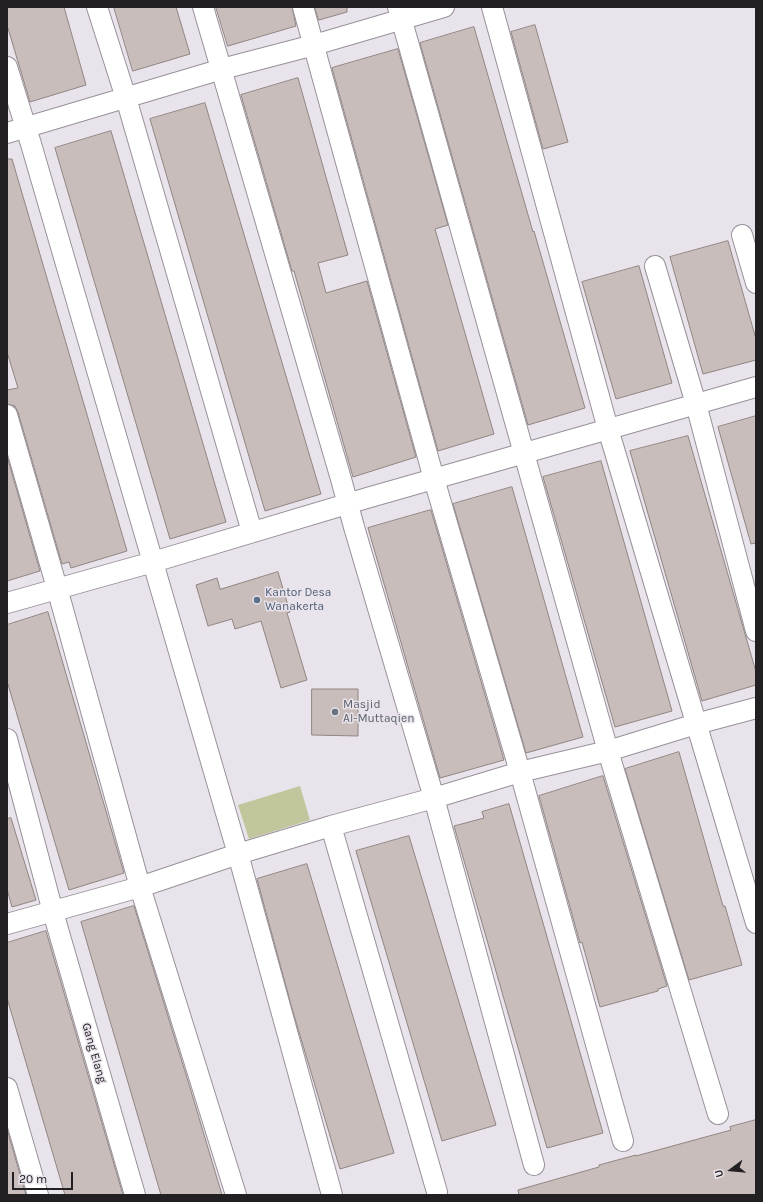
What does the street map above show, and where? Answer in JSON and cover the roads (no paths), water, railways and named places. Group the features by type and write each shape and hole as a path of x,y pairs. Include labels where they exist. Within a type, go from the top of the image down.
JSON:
{"street":[{"path":"97,7 126,98 252,532"},
{"path":"203,7 434,798 534,1165"},
{"path":"303,7 434,479 520,772 623,1141"},
{"path":"16,130 222,69 314,45 400,13 444,7"},
{"path":"492,7 608,429 756,923"},
{"path":"400,13 608,751 718,1114"},
{"path":"7,67 16,130 153,562 238,854 332,1195"},
{"path":"742,235 756,283"},
{"path":"655,266 696,404 756,631"},
{"path":"7,603 756,387"},
{"path":"7,415 58,588 140,887 236,1195"},
{"path":"7,924 140,887 238,854 331,826 434,798 520,772 608,751 696,724 756,708"},
{"name":"Gang Elang","path":"7,739 53,912 135,1195"},
{"path":"331,826 437,1192"},
{"path":"7,1088 38,1195"}],"place":[{"name":"Kantor Desa Wanakerta","path":"257,600"},
{"name":"Masjid Al-Muttaqien","path":"335,712"}]}
